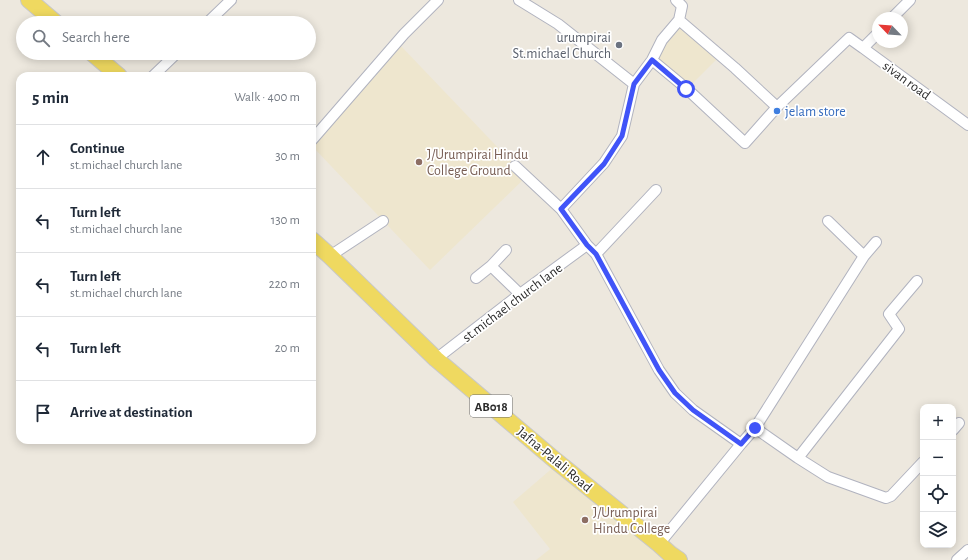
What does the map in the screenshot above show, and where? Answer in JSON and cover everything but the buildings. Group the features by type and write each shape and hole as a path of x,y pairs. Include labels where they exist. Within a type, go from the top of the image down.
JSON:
{"main road":[{"path":"30,0 48,16"},
{"path":"100,60 114,72"},
{"name":"Jafna-Palali Road","path":"316,244 436,359 668,554"}],"street":[{"path":"214,16 231,0"},
{"path":"316,135 404,34 438,0"},
{"path":"519,0 558,24 634,84"},
{"path":"561,209 604,164 622,136 634,84 652,60 662,40 679,20 682,6 676,0"},
{"path":"898,12 910,0"},
{"path":"652,60 745,143 776,107 730,64 679,20"},
{"name":"sivan road","path":"776,107 849,38 968,125"},
{"path":"863,48 872,39"},
{"path":"157,72 170,60"},
{"path":"515,166 561,209 587,245 596,254 659,370 675,393 693,410 741,444"},
{"path":"596,254 656,190"},
{"path":"330,256 383,221"},
{"path":"828,221 864,256"},
{"path":"668,554 741,444 755,428 864,256 876,242"},
{"name":"st.michael church lane","path":"436,359 520,294 587,245"},
{"path":"476,278 491,266 506,250"},
{"path":"491,266 520,294"},
{"path":"798,458 899,329 889,314 917,281"},
{"path":"755,428 828,477 886,498 892,496 920,465"},
{"path":"957,560 968,550"}],"shaded area":[{"path":"679,20 721,55 687,89 652,60"},
{"name":"J/Urumpirai Hindu College Ground","path":"400,45 526,177 430,270 316,150 316,126"},
{"name":"J/Urumpirai Hindu College","path":"563,459 680,549 667,560 536,560 550,549 513,502"}],"place":[{"name":"urumpirai St.michael Church","path":"619,45"},
{"name":"jelam store","path":"777,111"},
{"name":"J/Urumpirai Hindu College Ground","path":"419,162"},
{"name":"J/Urumpirai Hindu College","path":"585,520"}],"route":[{"path":"686,89 652,60 634,84 622,136 604,164 561,209 587,245 596,254 659,370 675,393 693,410 741,444 755,428"}]}
